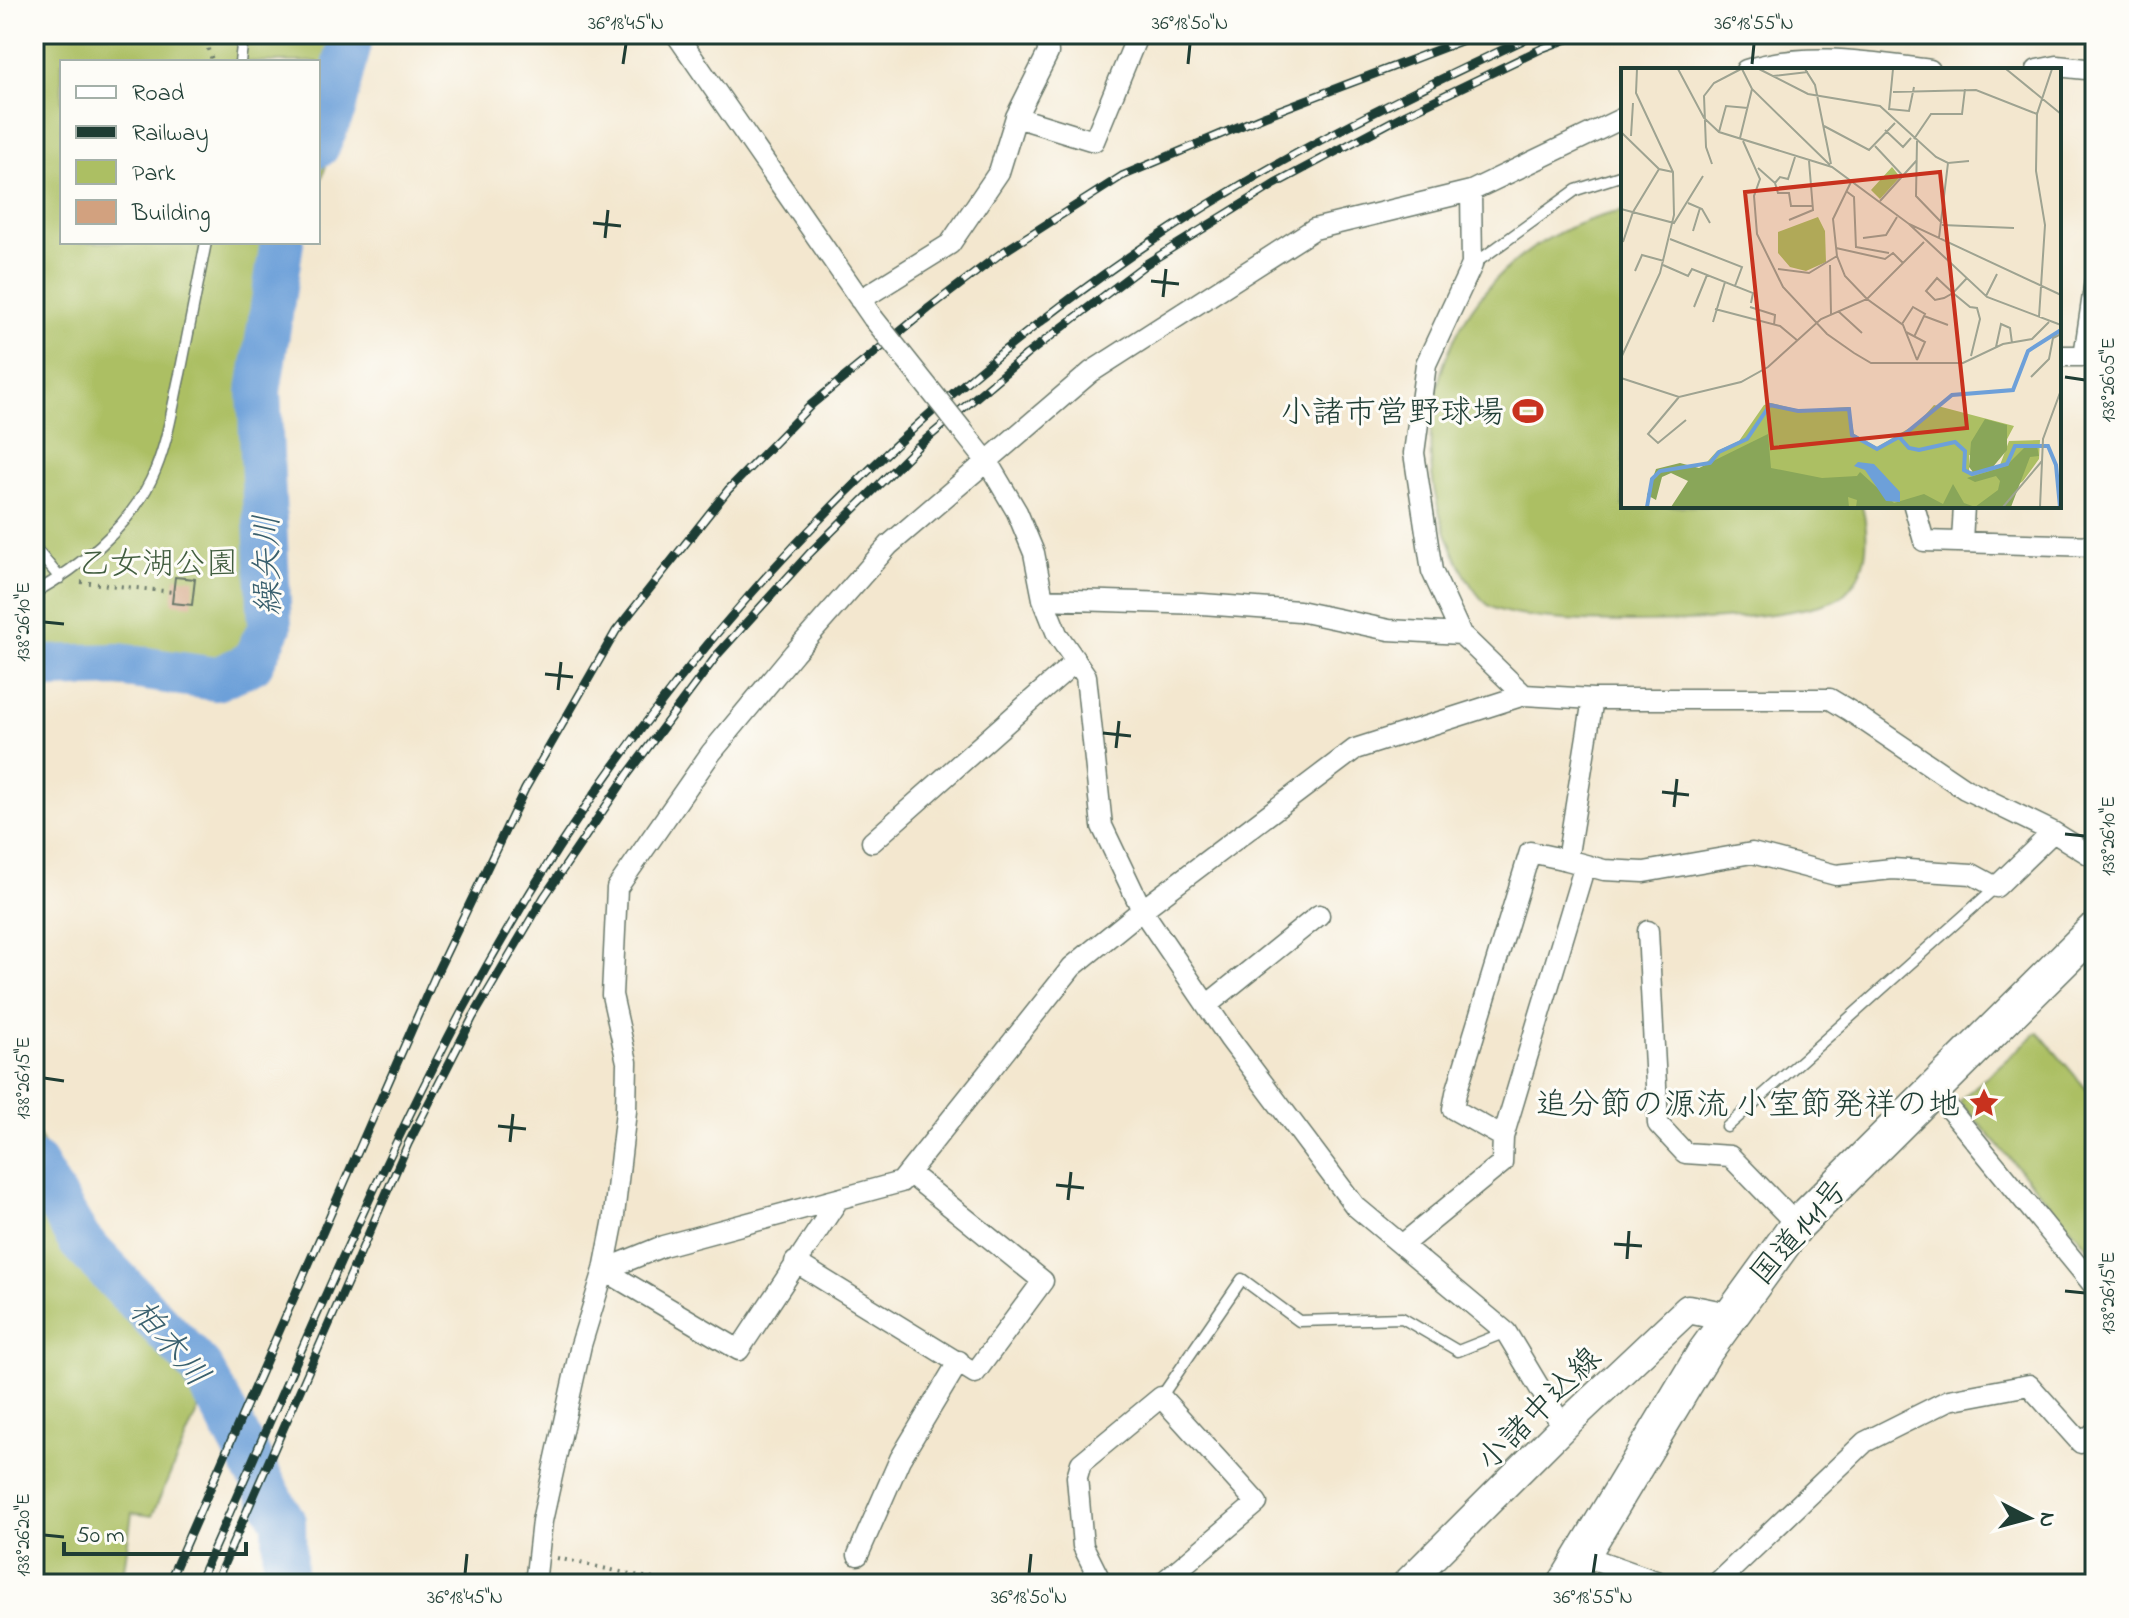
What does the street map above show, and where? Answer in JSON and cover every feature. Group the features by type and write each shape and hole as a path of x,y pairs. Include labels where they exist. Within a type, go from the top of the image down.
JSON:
{"highway":[{"name":"国道141号","path":"1565,1584 1728,1317 1797,1225 2095,929"}],"main road":[{"name":"小諸中込線","path":"1406,1584 1563,1427 1688,1309 1728,1317"}],"street":[{"path":"676,34 873,318 988,463 1017,512 1034,553 1043,599 1057,634 1086,676 1102,826 1142,910 1207,1005 1355,1206 1506,1332 1563,1427"},
{"path":"860,300 950,244 999,172 1016,117 1048,53 1047,34"},
{"path":"1016,117 1094,141 1138,34"},
{"path":"1752,68 1774,61 1839,58 1915,68"},
{"path":"2047,68 2057,66 2095,70"},
{"path":"535,1584 542,1521 581,1345 604,1270 613,1224 626,1111 627,1062 612,995 617,888 711,753 889,545 1091,372 1314,229 1471,191 1621,119"},
{"path":"1471,191 1472,265 1426,364 1414,453 1432,571 1461,634 1524,695"},
{"path":"2061,356 2084,356 2095,281"},
{"path":"1915,508 1924,541 2095,546"},
{"path":"1962,541 1964,508"},
{"path":"1043,599 1202,604 1299,611 1389,630 1461,634"},
{"path":"872,842 1076,661"},
{"path":"604,1270 663,1246 901,1182 1072,967 1142,910 1355,749 1524,695 1593,699 1830,699 1965,789 2053,832 2095,858"},
{"path":"1403,1244 1502,1163 1503,1137 1576,862 1593,699"},
{"path":"1503,1137 1453,1109 1530,852 1604,870 1644,872 1752,853 1836,875 1892,869 1972,874 1996,887 2053,832"},
{"path":"1207,1005 1319,915"},
{"path":"1648,931 1658,1124 1685,1153 1730,1156 1797,1225"},
{"path":"1932,1088 2095,1287"},
{"path":"795,1262 975,1373 1043,1281 909,1173"},
{"path":"604,1270 739,1350 838,1200"},
{"path":"858,1555 900,1459 959,1361"},
{"path":"1716,1584 1865,1442 1949,1400 2029,1385 2081,1443 2095,1432"},
{"path":"1102,1584 1083,1546 1077,1477 1081,1463 1161,1397 1257,1503 1161,1584"},
{"path":"1582,1555 1664,1584"}],"lane":[{"path":"239,34 242,46 240,60"},
{"path":"1472,265 1576,190 1621,176"},
{"path":"34,593 64,575 96,549 131,512 151,480 167,435 206,244"},
{"path":"34,547 64,575"},
{"path":"1727,1127 1996,887"},
{"path":"1161,1397 1242,1279 1299,1321 1402,1318 1458,1351 1506,1332"}],"path":[{"path":"202,34 212,60"},
{"path":"64,575 84,584 173,592"},
{"path":"538,1554 676,1584"}],"green space":[{"name":"乙女湖公園","path":"34,34 370,34 320,183 320,60 60,60 60,244 299,244 293,264 273,440 286,615 271,669 224,688 194,694 65,682 47,684 34,690"},
{"name":"小諸市営野球場","path":"1621,212 1621,508 1862,508 1866,530 1863,565 1852,586 1843,595 1819,605 1778,613 1665,622 1552,619 1510,613 1487,604 1479,596 1451,545 1438,507 1431,456 1433,407 1445,361 1466,318 1494,281 1530,250 1574,226"},
{"path":"2038,1032 2095,1099 2095,1255 1959,1101"},
{"path":"34,1127 85,1223 127,1279 215,1371 152,1516 132,1513 122,1584 34,1584"}],"building":[{"path":"175,577 195,579 192,605 172,603"}],"waterway":[{"name":"繰矢川","path":"320,141 334,109 352,34"},
{"name":"繰矢川","path":"34,671 42,667 119,665 216,679 252,663 270,627 259,391 282,244"},
{"name":"柏木川","path":"34,1163 80,1241 201,1368 284,1522 285,1584"}],"railway":[{"path":"168,1584 436,974 525,789 616,631 728,490 812,404 929,308 1000,254 1122,176 1264,116 1479,34"},
{"path":"198,1584 357,1226 460,1015 524,903 594,795 670,691 752,593 840,499 933,411 1032,329 1136,252 1232,190 1332,134 1536,34"},
{"path":"215,1584 408,1144 473,1017 544,897 628,774 718,654 809,554 916,448 1026,355 1146,264 1275,184 1406,114 1543,48 1581,34"}],"place":[{"name":"小諸市営野球場","path":"1528,411"},
{"name":"追分節の源流 小室節発祥の地","path":"1984,1103"}]}
